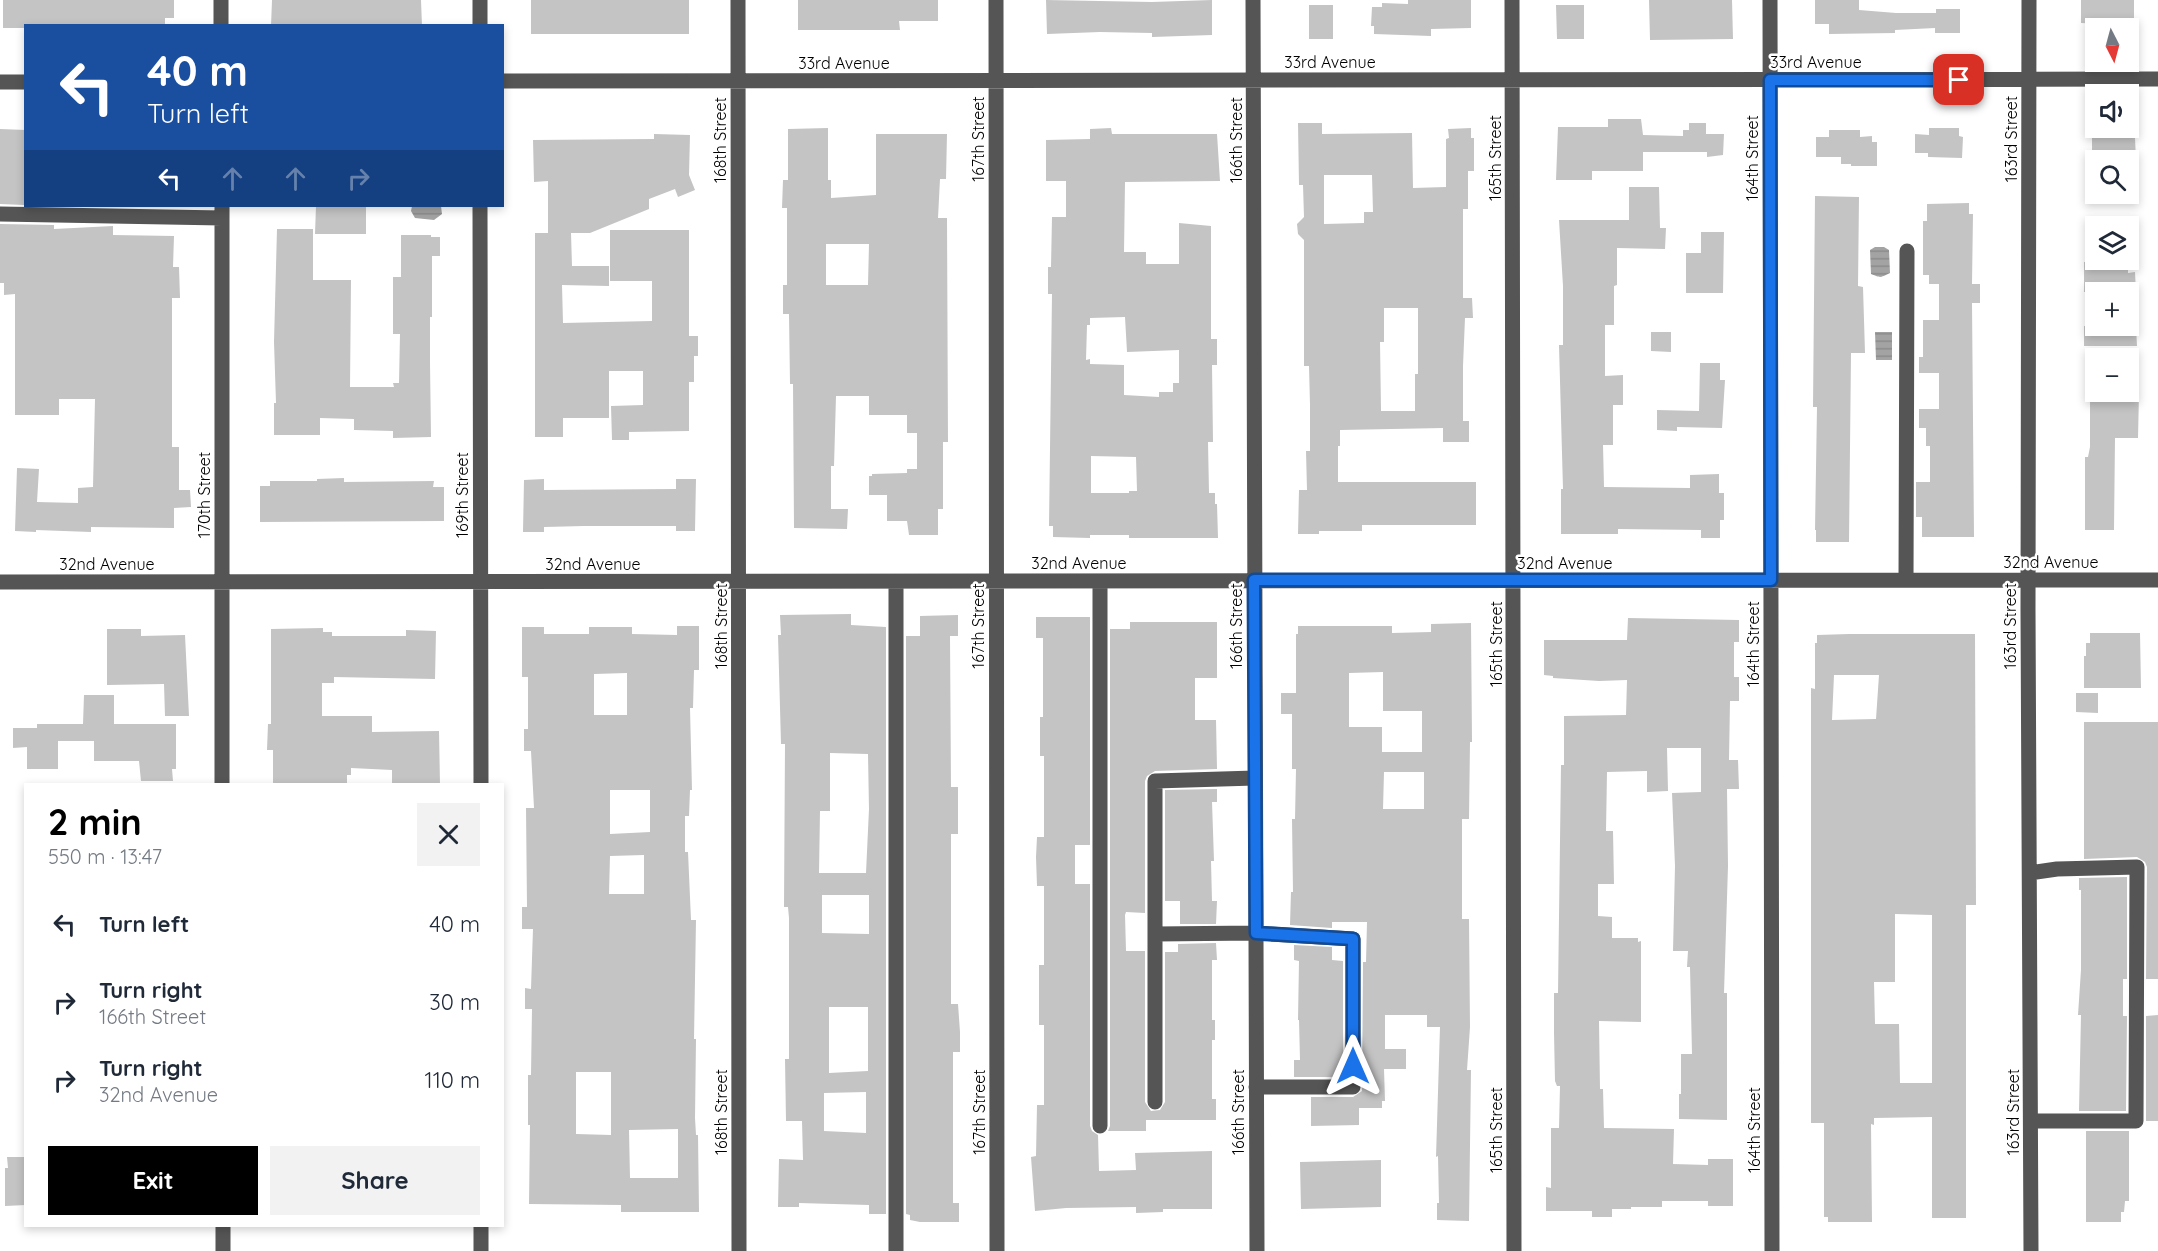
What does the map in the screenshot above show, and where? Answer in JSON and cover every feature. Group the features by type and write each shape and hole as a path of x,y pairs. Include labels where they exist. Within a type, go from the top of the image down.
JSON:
{"street":[{"path":"221,0 221,24"},
{"path":"480,0 480,24"},
{"name":"168th Street","path":"738,0 739,1251"},
{"name":"167th Street","path":"996,0 997,1251"},
{"name":"166th Street","path":"1253,0 1257,1251"},
{"name":"165th Street","path":"1512,0 1514,1251"},
{"name":"164th Street","path":"1770,0 1772,1251"},
{"name":"163rd Street","path":"2029,0 2028,579 2031,1251"},
{"name":"33rd Avenue","path":"504,81 2158,79"},
{"path":"0,82 24,82"},
{"name":"169th Street","path":"480,207 481,783"},
{"path":"0,214 222,212"},
{"name":"170th Street","path":"222,212 222,783"},
{"path":"1906,580 1907,251"},
{"name":"32nd Avenue","path":"0,582 2158,580"},
{"path":"1100,581 1100,1126"},
{"path":"896,582 896,1251"},
{"path":"1155,1102 1155,781 1255,778"},
{"path":"2030,873 2056,869 2137,867 2136,1121 2031,1121"},
{"path":"1156,934 1256,933 1353,939 1353,1087 1256,1087"},
{"path":"223,1227 223,1251"},
{"path":"481,1227 481,1251"}],"shaded area":[{"path":"412,207 441,207 442,214 434,220 415,218 411,211"},
{"path":"1875,247 1884,247 1889,250 1890,273 1882,277 1871,274 1870,250"},
{"path":"1875,332 1892,332 1892,360 1876,360"}],"building":[{"path":"3,0 174,0 174,18 165,18 165,24 24,24 24,28 3,28"},
{"path":"272,0 421,0 422,24 271,24"},
{"path":"531,0 689,0 689,34 531,34"},
{"path":"798,0 938,0 938,21 899,21 900,30 798,30"},
{"path":"1046,0 1152,2 1212,0 1212,35 1152,37 1152,33 1047,34"},
{"path":"1408,0 1471,0 1471,28 1431,29 1431,36 1374,34 1374,26 1371,26 1372,7 1382,7 1382,3 1408,4"},
{"path":"1649,0 1732,0 1733,39 1650,40"},
{"path":"1815,0 1859,0 1859,10 1896,13 1936,13 1936,9 1960,9 1960,33 1935,33 1935,28 1895,30 1895,33 1829,34 1829,24 1815,24"},
{"path":"2081,0 2134,0 2134,18 2085,18 2085,23 2081,23"},
{"path":"1309,5 1333,5 1333,39 1309,39"},
{"path":"1556,5 1584,5 1584,39 1557,39"},
{"path":"1608,119 1641,119 1643,135 1683,136 1683,130 1689,130 1689,123 1706,123 1706,134 1724,134 1723,155 1707,157 1707,152 1643,152 1643,171 1592,171 1592,180 1556,180 1558,127 1608,127"},
{"path":"1298,123 1322,123 1322,134 1412,133 1413,188 1446,187 1448,129 1471,128 1471,138 1474,138 1474,171 1468,171 1468,209 1463,209 1463,298 1472,298 1473,318 1465,318 1463,366 1463,421 1469,421 1469,442 1443,442 1443,428 1340,430 1338,482 1476,482 1476,525 1362,525 1362,531 1319,531 1319,534 1298,534 1299,490 1307,490 1306,451 1310,451 1309,366 1304,366 1304,240 1298,234 1297,224 1304,217 1303,185 1299,185","holes":["1324,175 1372,175 1373,212 1364,212 1364,223 1324,224","1384,308 1418,308 1418,374 1415,374 1415,411 1381,411 1380,342 1384,342"]},
{"path":"828,128 828,180 831,180 831,198 876,195 876,134 947,134 946,179 940,179 938,218 947,218 948,442 943,442 943,509 938,509 938,535 909,535 907,521 887,521 887,495 869,495 869,476 872,474 907,473 907,469 917,469 917,433 907,433 907,415 869,415 869,396 836,396 834,466 831,466 831,509 848,509 847,529 794,528 793,384 790,384 789,314 783,314 783,285 787,285 787,208 782,208 783,180 788,180 788,129","holes":["826,244 869,244 868,285 826,285"]},
{"path":"1111,128 1112,134 1217,134 1220,181 1125,182 1124,252 1146,252 1146,264 1179,264 1179,223 1211,226 1211,339 1217,339 1217,365 1212,365 1213,442 1208,442 1209,493 1215,493 1218,538 1129,538 1129,535 1090,535 1090,538 1053,537 1053,526 1049,526 1052,294 1048,294 1048,267 1051,267 1052,217 1066,217 1066,181 1046,181 1046,140 1090,139 1090,129","holes":["1125,317 1127,352 1179,350 1179,383 1173,383 1173,392 1159,392 1159,397 1124,395 1124,365 1090,364 1090,359 1086,360 1087,325 1090,325 1090,318","1091,456 1136,457 1137,491 1091,493"]},
{"path":"1929,128 1959,128 1959,136 1963,137 1962,158 1928,157 1928,153 1915,153 1915,134 1929,135"},
{"path":"0,129 24,130 24,205 0,204"},
{"path":"1829,130 1860,130 1860,137 1872,136 1872,142 1877,142 1877,166 1851,166 1851,164 1841,164 1841,157 1816,157 1816,137 1829,137"},
{"path":"654,134 690,135 689,175 695,190 678,197 675,189 649,199 649,209 590,233 571,233 572,266 609,266 609,286 562,285 563,323 652,321 652,281 610,281 610,230 689,230 689,336 698,336 698,356 694,356 694,382 689,382 689,431 629,432 629,440 612,440 611,406 643,405 643,371 609,371 609,418 563,418 563,437 535,437 535,233 548,233 548,181 534,182 533,140 654,139"},
{"path":"2092,138 2135,138 2136,150 2092,150"},
{"path":"1629,187 1659,187 1660,228 1666,228 1665,249 1617,248 1614,325 1605,325 1605,376 1623,375 1623,405 1613,405 1613,445 1603,445 1604,487 1690,488 1690,475 1719,474 1719,493 1724,493 1724,520 1720,520 1720,538 1701,538 1701,530 1618,529 1618,534 1561,534 1561,489 1563,489 1559,345 1563,345 1563,286 1559,220 1629,220"},
{"path":"1815,196 1859,197 1858,286 1863,287 1865,353 1851,353 1849,542 1816,542 1817,407 1813,407"},
{"path":"1969,203 1969,214 1973,214 1972,284 1980,284 1980,303 1972,303 1974,537 1922,537 1922,517 1916,517 1916,482 1930,482 1930,446 1926,446 1926,428 1919,428 1919,409 1939,409 1939,373 1919,373 1919,357 1923,357 1923,320 1939,320 1939,284 1929,284 1929,275 1923,275 1923,221 1927,221 1927,204"},
{"path":"316,207 366,207 366,234 315,234"},
{"path":"0,224 54,225 54,229 113,226 113,235 174,236 173,267 179,267 180,298 172,298 172,447 179,447 179,490 190,490 191,507 174,508 174,528 91,527 91,532 15,531 17,468 39,469 37,502 78,503 78,488 93,487 95,399 59,399 59,415 15,415 15,294 4,295 4,283 0,283"},
{"path":"277,229 313,229 313,280 351,280 350,387 394,387 393,383 399,383 400,334 393,334 393,277 401,277 401,235 440,237 440,256 432,256 431,437 393,438 393,431 354,430 354,419 320,418 320,435 274,435"},
{"path":"1701,232 1724,232 1723,293 1686,293 1686,253 1701,253"},
{"path":"2084,262 2085,270 2135,272 2136,282 2085,282 2084,292"},
{"path":"2084,326 2085,336 2136,336 2137,346 2084,346"},
{"path":"1651,332 1671,332 1671,352 1651,351"},
{"path":"1700,363 1720,363 1720,380 1725,380 1722,428 1677,427 1677,431 1657,430 1657,410 1699,411"},
{"path":"2090,402 2139,402 2138,438 2115,438 2114,530 2085,530 2085,457 2088,457"},
{"path":"344,478 344,482 434,481 433,487 444,487 444,521 260,522 260,486 270,486 270,481 317,481 317,479"},
{"path":"544,479 544,490 676,489 676,479 696,479 695,531 676,531 676,526 584,526 544,527 544,532 523,532 524,480"},
{"path":"851,614 851,625 886,627 886,1214 869,1214 869,1205 799,1203 799,1207 778,1207 779,1159 803,1160 802,1121 786,1121 785,1059 789,1059 789,918 788,907 784,907 785,744 781,744 778,635 781,635 780,615","holes":["830,753 868,754 869,809 866,873 819,873 820,811 830,811","822,895 869,895 869,934 822,933","829,1007 868,1007 868,1071 829,1073","866,1092 866,1133 824,1131 824,1093"]},
{"path":"958,615 958,636 950,636 951,787 958,787 958,834 951,834 951,1004 958,1004 960,1032 960,1052 953,1052 953,1203 959,1203 959,1222 920,1222 910,1220 910,1215 906,1214 906,636 920,636 920,616"},
{"path":"1036,617 1090,617 1090,845 1075,845 1075,884 1090,884 1090,1126 1092,1131 1098,1135 1099,1171 1136,1170 1135,1153 1212,1151 1212,1209 1163,1209 1163,1212 1136,1213 1136,1207 1035,1211 1031,1157 1036,1156 1037,1105 1044,1105 1044,1025 1039,1025 1039,965 1044,965 1044,886 1037,886 1036,857 1037,837 1044,837 1044,756 1040,756 1040,717 1043,717 1043,638 1036,638"},
{"path":"1628,618 1739,620 1739,642 1734,642 1734,677 1739,677 1739,701 1730,701 1729,760 1738,760 1739,789 1727,789 1728,866 1724,993 1727,993 1727,1120 1679,1119 1681,1054 1692,1054 1688,951 1673,951 1675,866 1672,793 1701,792 1701,748 1667,748 1668,791 1647,792 1647,771 1607,772 1606,831 1613,831 1614,884 1598,884 1598,916 1612,917 1612,938 1638,938 1638,942 1641,941 1641,1022 1599,1021 1600,1089 1603,1089 1604,1128 1674,1129 1673,1164 1708,1165 1708,1159 1733,1159 1733,1206 1708,1206 1708,1201 1662,1201 1662,1207 1612,1209 1612,1217 1592,1217 1592,1211 1546,1211 1546,1187 1551,1188 1551,1128 1559,1128 1560,1086 1557,1086 1555,1081 1554,993 1558,993 1561,765 1564,765 1564,716 1626,715 1627,680 1599,681 1553,678 1553,676 1544,675 1544,640 1627,640"},
{"path":"1130,622 1217,622 1217,678 1195,678 1195,720 1216,720 1217,769 1155,771 1147,776 1145,781 1145,913 1126,912 1125,915 1126,951 1145,951 1145,1102 1151,1111 1160,1110 1165,1102 1165,952 1178,952 1178,944 1216,943 1217,960 1212,960 1212,1020 1215,1020 1215,1040 1212,1040 1212,1099 1216,1099 1216,1120 1146,1120 1146,1131 1108,1131 1110,1126 1110,629 1130,629"},
{"path":"1471,623 1472,742 1470,742 1469,819 1462,819 1462,919 1469,919 1470,1027 1467,1070 1471,1070 1469,1221 1437,1220 1437,1203 1439,1203 1438,1156 1436,1157 1440,1027 1427,1027 1427,1015 1385,1015 1385,1049 1406,1049 1406,1069 1384,1069 1385,1101 1382,1101 1382,1108 1359,1108 1359,1125 1311,1126 1311,1097 1353,1097 1362,1091 1363,962 1366,962 1367,922 1332,922 1332,928 1290,925 1291,892 1293,892 1292,819 1295,819 1296,769 1292,769 1292,714 1281,714 1281,693 1296,693 1298,626 1392,626 1392,633 1431,632 1431,624","holes":["1383,672 1383,711 1422,711 1422,752 1382,752 1382,727 1349,727 1349,673","1384,772 1424,772 1424,809 1383,809"]},
{"path":"677,626 699,626 699,670 694,670 693,708 690,708 692,790 690,790 689,816 685,816 685,852 688,852 691,920 696,920 694,1039 696,1039 695,1118 696,1135 698,1135 699,1212 621,1212 621,1205 529,1204 528,1075 531,1075 532,1009 525,1009 525,988 531,989 533,929 522,929 522,907 527,907 526,808 534,808 531,751 524,751 524,729 528,729 528,677 522,677 522,627 544,627 544,634 589,634 589,627 632,627 632,634 677,635","holes":["627,673 627,715 594,715 594,674","610,790 650,790 650,832 610,834","644,855 644,894 609,894 610,856","576,1072 611,1072 611,1135 576,1134","678,1129 678,1178 630,1178 629,1130"]},
{"path":"323,628 323,632 332,632 332,636 406,636 406,630 436,631 435,679 334,677 334,683 322,683 322,716 372,716 372,732 439,731 440,783 392,783 392,770 351,768 351,775 347,775 347,783 273,783 273,750 267,750 268,724 271,724 271,629"},
{"path":"107,629 141,629 141,636 185,635 189,716 165,716 164,684 107,685"},
{"path":"2090,633 2140,633 2141,688 2084,688 2084,656 2086,656 2086,643 2090,643"},
{"path":"1975,634 1976,905 1966,905 1966,1218 1932,1218 1932,1117 1874,1118 1874,1125 1871,1124 1872,1222 1828,1222 1828,1217 1824,1217 1824,1123 1811,1123 1811,688 1815,689 1817,635","holes":["1834,675 1879,675 1876,719 1832,720","1895,914 1932,915 1932,1083 1900,1083 1899,1024 1875,1024 1874,982 1895,982"]},
{"path":"2076,693 2098,693 2098,713 2076,712"},
{"path":"84,695 114,695 114,724 176,724 176,769 172,769 173,781 141,781 139,761 94,761 94,741 58,741 58,769 27,769 27,747 13,748 13,728 37,728 37,724 83,724"},
{"path":"2084,722 2158,722 2158,979 2146,979 2147,867 2145,862 2137,857 2084,859"},
{"path":"1217,789 1217,802 1212,802 1214,861 1211,861 1212,901 1217,901 1216,924 1180,924 1180,901 1165,901 1165,790"},
{"path":"2127,877 2127,979 2123,979 2123,1016 2127,1016 2126,1111 2079,1111 2081,1015 2078,1015 2081,970 2081,890 2079,890 2079,878"},
{"path":"1294,945 1332,947 1332,960 1343,961 1343,1077 1294,1077 1294,1060 1300,1060 1299,961 1294,960"},
{"path":"2158,1015 2158,1121 2146,1121 2146,1016"},
{"path":"2086,1131 2129,1131 2129,1201 2125,1201 2124,1212 2121,1212 2121,1222 2086,1222"},
{"path":"7,1157 24,1157 24,1205 5,1206 5,1168 8,1168"},
{"path":"1381,1160 1381,1207 1301,1209 1300,1162"}],"route":[{"path":"1353,1066 1353,939 1256,933 1254,580 1771,580 1770,80 1959,80"}]}
